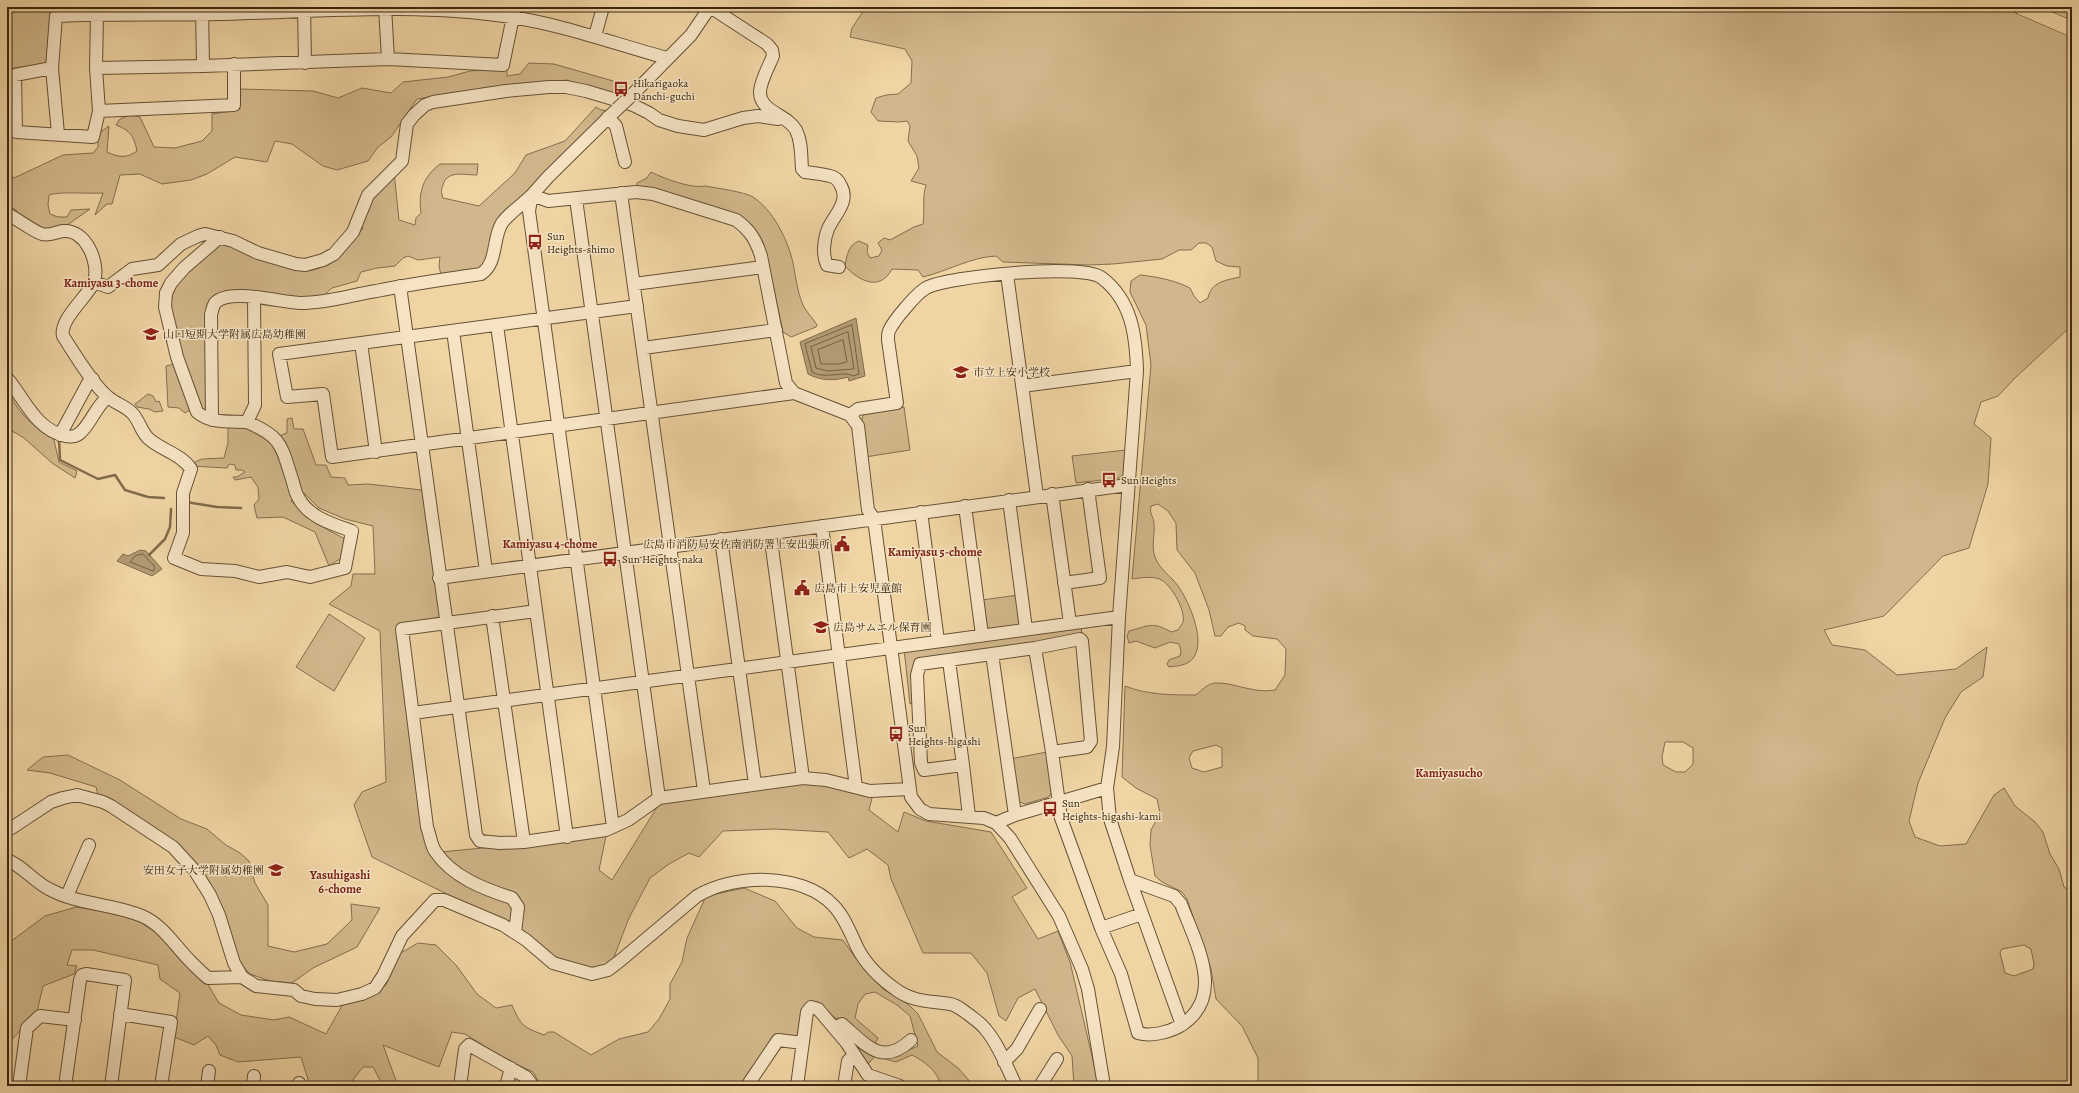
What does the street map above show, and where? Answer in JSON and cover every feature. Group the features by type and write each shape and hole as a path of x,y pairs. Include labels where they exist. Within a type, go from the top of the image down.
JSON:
{"main road":[{"path":"2021,7 2072,28"}],"street":[{"path":"595,36 603,7"},
{"path":"212,420 210,347 211,315 215,303 224,297 254,298 301,303 331,301 400,286 481,274 488,270 491,264 499,230 503,222 532,195 548,177 691,35 710,7 767,44 772,50 773,56 760,90 761,99 765,106 796,130 801,147 802,170 805,172 831,176 838,181 843,190 844,196 842,205 828,229 825,242 824,260 827,265 839,267"},
{"path":"58,134 52,68 56,16 202,10 250,13 304,9 385,8 514,12 667,58"},
{"path":"385,8 388,59"},
{"path":"304,9 304,63"},
{"path":"202,10 203,66"},
{"path":"96,68 304,63 388,59 503,65 514,12"},
{"path":"52,68 15,75 16,132 93,137 100,111 96,68 97,14"},
{"path":"100,111 234,105 234,64"},
{"path":"94,282 108,287 132,269 158,265 181,244 205,234 220,237 270,257 296,264 305,265 323,260 334,254 353,232 368,195 402,161 407,124 425,105 434,102 506,91 566,87 586,91 633,105 659,120 678,126 704,130 743,118 758,116 778,119 781,117"},
{"path":"613,113 625,162"},
{"path":"532,195 548,201 621,193 636,192 653,194 736,220 747,228 755,239 763,267 786,383 794,393"},
{"path":"621,193 704,791"},
{"path":"532,195 529,212 614,827"},
{"path":"576,199 658,798"},
{"path":"7,214 41,234 63,231 73,233 82,239 93,255 95,265 94,282 86,295 64,322 62,330 63,336 93,379 108,397 126,407 135,415 142,432 150,440 185,460 191,469 183,493 184,533 174,558 201,569 235,572 259,577 287,572 310,577 345,568 352,531 325,522 306,508 298,497 281,446 275,437 265,429 247,422 212,420 203,417 197,412 177,357 164,307 166,293 171,283 184,268 220,237"},
{"path":"634,284 763,267"},
{"path":"850,414 858,409 897,404 888,340 889,331 917,293 928,287 960,280 1029,271 1082,272 1101,277 1113,287 1125,305 1132,324 1136,343 1137,371 1119,617 1113,747 1107,788 1110,819 1130,880 1182,1025"},
{"path":"1007,274 1037,496"},
{"path":"400,286 439,578 476,835 480,841 500,844 524,842 567,837 606,830 628,820 658,798 803,778 826,780 870,791 909,789"},
{"path":"247,422 255,405 254,298"},
{"path":"637,306 279,354 287,397 323,394 332,457 512,434 794,393 850,414 858,426 868,510 874,519 911,797 920,809 929,814 984,818 996,823 1007,834 1026,863 1070,938 1082,969 1088,989 1104,1086"},
{"path":"497,325 567,837"},
{"path":"643,348 776,330"},
{"path":"453,331 486,571"},
{"path":"361,343 376,452"},
{"path":"1022,386 1137,371"},
{"path":"7,378 32,415 60,435 69,437 79,434 101,403 108,397"},
{"path":"60,435 88,383 93,379"},
{"path":"439,578 1128,484"},
{"path":"1064,583 1100,578 1088,490"},
{"path":"1052,494 1070,623"},
{"path":"1008,500 1026,629"},
{"path":"965,506 982,635"},
{"path":"921,512 938,641"},
{"path":"822,526 856,787"},
{"path":"770,533 803,778"},
{"path":"721,539 755,784"},
{"path":"515,933 518,907 512,898 490,891 460,876 435,851 427,827 402,628 536,610"},
{"path":"492,616 524,842"},
{"path":"413,713 1119,617"},
{"path":"963,765 924,770 921,763 917,675 920,664 1035,648 1080,639 1082,641 1091,741 1087,747 1052,752"},
{"path":"1035,648 1061,818 1101,928 1121,974 1138,1033 1146,1035 1172,1030 1194,1016 1204,998 1204,968 1181,904 1174,896 1130,880"},
{"path":"992,654 1015,815"},
{"path":"949,661 969,816"},
{"path":"996,823 1015,815 1107,788"},
{"path":"7,831 52,802 63,798 78,795 103,802 111,806 173,847 195,871 210,895 221,922 234,963 242,977 256,986 294,990 301,996 325,1000 337,1000 369,992 375,988 383,976 402,936 435,900 444,900 503,925 553,964 592,974 601,973 621,960 697,896 708,889 753,880 773,880 790,883 820,894 832,904 839,911 865,960 898,991 926,1002 952,1004 960,1008 982,1025 992,1039 1016,1086"},
{"path":"67,896 89,845"},
{"path":"7,860 16,863 25,873 49,889 78,902 96,903 143,916 160,928 175,942 190,961 208,978 242,977"},
{"path":"1101,928 1142,914"},
{"path":"65,1086 80,980 82,975 86,974 125,980 111,1086"},
{"path":"797,1086 807,1012 811,1007 818,1009 846,1042 868,1075 893,1085"},
{"path":"1004,1062 1017,1049 1040,1009"},
{"path":"120,1014 171,1022 161,1086"},
{"path":"19,1086 27,1028 40,1016 74,1020"},
{"path":"834,1028 842,1024 866,1045 879,1052 890,1054 900,1050 911,1040"},
{"path":"747,1086 778,1040 803,1043"},
{"path":"460,1086 465,1049 468,1045 526,1077 533,1086"},
{"path":"844,1086 848,1061 854,1055"},
{"path":"1040,1086 1057,1059"},
{"path":"506,1086 511,1068"},
{"path":"207,1086 209,1071"}],"shaded area":[{"path":"7,7 187,7 52,11 51,54 45,64 7,69"},
{"path":"866,7 1461,7 1475,11 1497,7 2067,7 2072,9 2072,331 2069,328 2015,378 1998,396 1981,402 1974,424 1991,438 1988,484 1969,548 1943,556 1884,616 1824,630 1832,645 1865,650 1897,675 1956,669 1987,647 1983,677 1961,692 1945,718 1918,783 1909,821 1915,837 1940,846 1966,844 1994,795 2004,788 2015,806 2035,822 2043,832 2050,854 2059,869 2064,887 2072,892 2072,1086 1254,1086 1258,1082 1258,1058 1242,1026 1216,999 1211,969 1187,899 1182,892 1162,882 1155,876 1150,845 1151,830 1160,813 1157,799 1136,788 1122,777 1125,686 1151,693 1178,695 1196,695 1207,686 1215,683 1267,691 1275,690 1285,675 1286,649 1277,639 1253,636 1245,630 1245,626 1239,623 1228,627 1221,636 1215,636 1209,610 1195,573 1177,550 1176,523 1168,511 1158,504 1151,506 1154,524 1154,553 1159,565 1175,582 1187,602 1196,624 1198,646 1195,655 1189,662 1182,665 1169,667 1167,664 1169,660 1180,656 1181,651 1179,644 1170,642 1155,648 1136,641 1129,643 1127,636 1129,631 1146,626 1159,626 1171,632 1178,630 1183,622 1182,612 1178,600 1167,584 1160,579 1152,577 1132,579 1151,365 1146,325 1130,292 1131,281 1140,275 1172,281 1190,288 1200,303 1208,298 1212,288 1216,285 1240,277 1240,267 1227,266 1216,261 1212,247 1206,243 1199,243 1191,250 1179,250 1162,259 1089,265 1003,262 996,256 978,259 923,277 918,270 892,269 882,280 869,282 863,280 845,266 847,254 850,248 859,241 868,245 867,252 870,258 879,256 882,250 878,243 884,238 890,240 914,227 923,224 924,194 926,185 911,181 919,168 917,156 908,141 910,126 907,121 878,121 871,112 876,98 898,94 911,83 912,61 905,49 850,37 852,28","holes":["1665,742 1683,742 1693,748 1693,764 1685,772 1676,772 1663,765 1662,757","1216,745 1222,748 1222,767 1204,772 1192,768 1189,758 1193,751","2024,945 2031,949 2034,964 2033,969 2014,976 2005,973 2000,953 2002,949"]},
{"path":"529,63 554,64 627,85 617,95 567,80 513,85 417,99 391,137 378,147 368,161 337,170 323,166 292,144 275,141 267,162 235,157 207,174 191,180 162,184 140,174 120,175 112,204 107,204 95,215 103,193 67,193 49,195 48,205 50,214 58,217 67,217 71,210 90,209 56,233 28,225 15,209 7,208 7,171 14,178 63,155 93,153 98,147 98,134 109,126 107,152 115,155 126,156 137,151 131,134 125,129 116,125 120,119 130,115 140,117 154,147 175,148 202,141 212,131 212,114 239,110 240,89 313,91 338,98 362,88 391,93 403,82 448,77 470,71 507,68 507,76 520,74"},
{"path":"596,107 601,110 613,111 499,221 486,268 441,275 439,266 440,257 418,260 408,256 403,258 395,266 361,272 357,281 332,288 322,297 212,302 209,411 201,411 195,400 177,342 172,310 172,297 175,285 184,272 220,240 288,268 306,271 315,270 339,256 358,235 363,228 361,220 362,213 366,205 371,197 394,172 399,220 415,225 416,218 421,213 420,198 423,186 429,174 440,164 478,164 477,175 452,175 445,180 442,191 443,198 479,206 515,173 526,155 565,141"},
{"path":"651,172 670,180 692,186 705,186 744,193 753,197 760,203 779,226 791,254 801,300 817,325 816,327 791,337 783,332 767,256 762,240 752,225 737,215 637,188 637,183 647,178"},
{"path":"174,364 193,408 185,413 179,408 168,407 166,366"},
{"path":"7,388 15,404 25,417 38,428 53,436 59,462 77,471 75,478 52,463 24,438 7,428"},
{"path":"148,394 153,396 156,402 159,401 163,411 155,412 149,409 137,407 135,404"},
{"path":"904,407 910,450 865,457 862,418 864,414"},
{"path":"292,418 294,429 303,429 316,465 326,465 331,477 345,478 348,485 368,484 422,490 440,617 397,625 431,853 606,836 599,870 612,880 659,804 804,782 873,794 869,810 898,832 904,812 926,821 991,832 1027,888 1012,897 1038,939 1058,931 1070,962 1099,1086 1074,1086 1072,1056 1058,1035 1035,989 1018,998 1006,1021 999,1016 987,973 971,953 923,953 891,879 888,865 867,849 849,858 828,832 775,829 723,831 699,857 689,853 669,864 650,878 629,918 614,957 602,968 580,967 558,960 523,930 510,922 459,900 372,857 354,805 362,792 386,782 380,631 329,604 351,586 353,574 375,574 373,526 345,519 319,508 304,493 291,501 315,523 345,539 343,557 329,566 315,532 283,517 257,518 254,505 259,499 258,487 251,477 235,480 233,477 237,477 245,472 242,470 236,470 235,465 229,464 227,468 191,466 193,463 202,459 224,458 228,443 228,426 249,428 268,440 287,433 287,419"},
{"path":"1126,450 1124,474 1119,478 1076,483 1072,456"},
{"path":"1018,595 1021,621 1018,626 989,630 986,627 982,600"},
{"path":"329,614 365,638 334,691 296,667"},
{"path":"1081,625 1082,636 919,661 916,702 910,704 904,649"},
{"path":"1047,752 1053,790 1049,797 1025,804 1017,801 1010,759"},
{"path":"68,755 120,780 181,819 207,829 226,845 240,853 249,861 255,883 268,905 268,946 294,952 327,944 352,920 351,904 380,908 357,947 313,968 292,983 270,981 250,974 237,960 219,901 205,875 177,845 98,795 96,787 50,773 27,770 43,757"},
{"path":"744,888 775,901 797,928 814,937 843,940 857,960 883,989 909,1005 918,1014 937,1052 958,1068 974,1086 941,1086 934,1071 921,1060 912,1055 896,1062 875,1056 869,1063 863,1063 850,1039 893,1057 918,1046 910,1016 897,1005 875,992 865,994 858,1004 855,1018 878,1038 875,1044 868,1040 844,1019 835,1018 818,1002 812,1003 804,1009 798,1036 773,1036 741,1086 541,1086 533,1072 505,1059 465,1034 452,1032 439,1067 383,1045 398,1086 383,1086 373,1067 363,1067 348,1086 310,1086 301,1057 238,1062 220,1055 216,1045 208,1036 194,1045 174,1037 180,993 160,979 158,965 93,950 72,950 67,965 77,966 74,974 43,986 37,1012 7,1045 7,943 45,916 76,907 108,912 140,922 173,944 207,983 219,1003 241,1015 274,1020 289,1017 326,1034 344,1002 366,996 386,985 399,954 418,943 436,945 456,965 477,994 496,1008 512,1005 521,1022 527,1028 544,1035 548,1032 554,1032 591,1055 619,1039 648,1032 659,1019 670,999 670,984 682,962 687,938 706,896"}],"water":[{"path":"856,318 865,376 849,381 848,377 828,380 808,374 800,342"},
{"path":"140,550 146,551 162,569 152,576 117,561 123,554 128,556"}],"waterway":[{"path":"59,439 60,460 98,479 115,475 125,490 148,497 164,498"},
{"path":"186,502 217,507 241,508"},
{"path":"149,555 165,539 170,527 171,509"}],"place":[{"name":"Hikarigaoka Danchi-guchi","path":"621,89"},
{"name":"Sun Heights-shimo","path":"535,242"},
{"name":"山口短期大学附属広島幼稚園","path":"151,334"},
{"name":"市立上安小学校","path":"961,372"},
{"name":"Sun Heights","path":"1109,480"},
{"name":"広島市消防局安佐南消防署上安出張所","path":"842,544"},
{"name":"Sun Heights-naka","path":"610,559"},
{"name":"広島市上安児童館","path":"802,588"},
{"name":"広島サムエル保育園","path":"821,627"},
{"name":"Sun Heights-higashi","path":"896,734"},
{"name":"Sun Heights-higashi-kami","path":"1050,809"},
{"name":"安田女子大学附属幼稚園","path":"276,870"}],"district":[{"name":"Kamiyasu 3-chome","path":"111,283"},
{"name":"Kamiyasu 4-chome","path":"550,544"},
{"name":"Kamiyasu 5-chome","path":"935,552"},
{"name":"Kamiyasucho","path":"1449,773"},
{"name":"Yasuhigashi 6-chome","path":"340,882"}]}
